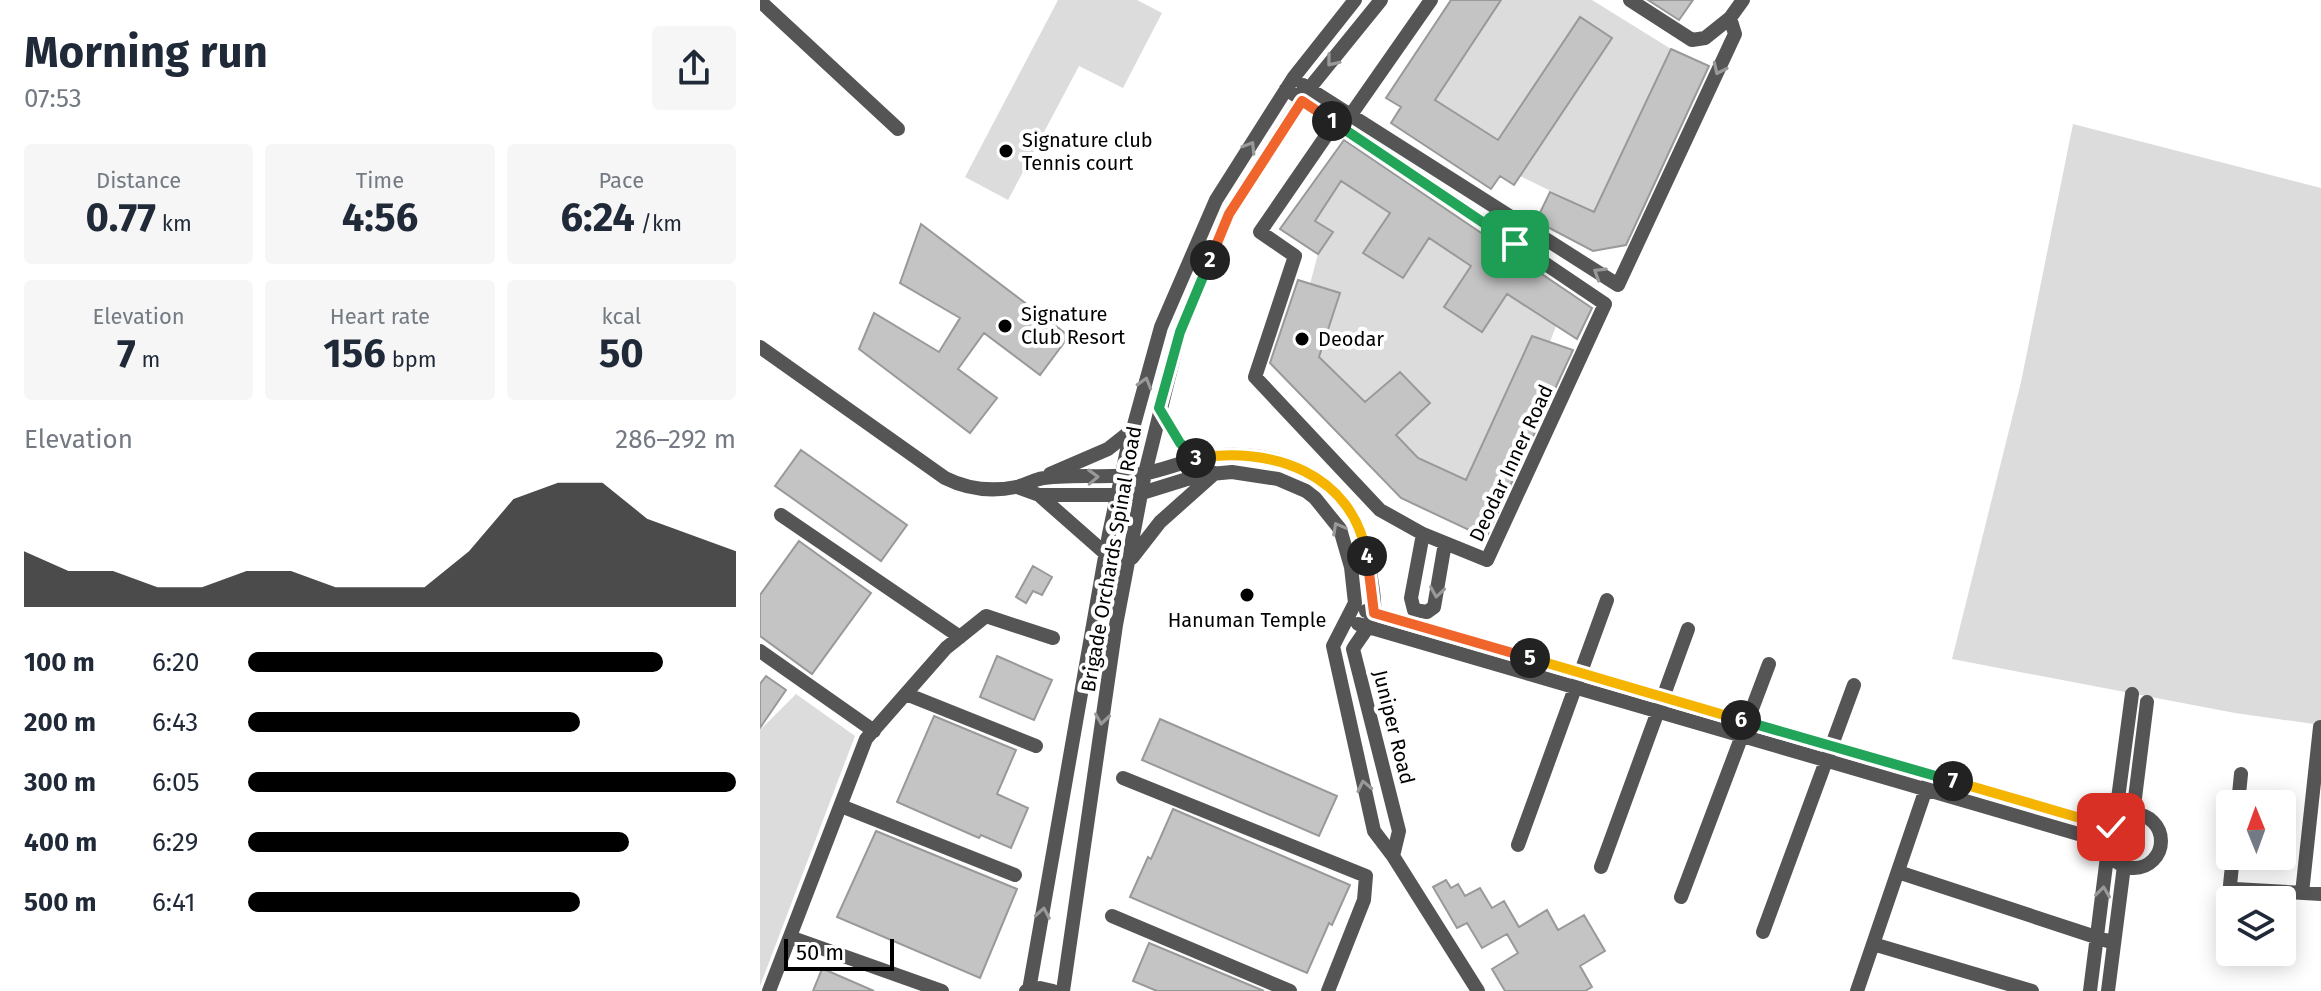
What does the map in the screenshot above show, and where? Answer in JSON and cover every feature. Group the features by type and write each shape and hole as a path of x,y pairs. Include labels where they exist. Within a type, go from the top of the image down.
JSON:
{"street":[{"name":"Brigade Orchards Spinal Road","path":"1027,990 1121,476 1161,327 1216,200 1290,83 1355,0"},
{"name":"Brigade Orchards Spinal Road","path":"1063,991 1116,625 1159,408 1180,332 1229,214 1305,96 1381,0"},
{"path":"1350,116 1431,0"},
{"path":"1630,0 1692,40 1705,38 1730,18 1743,0"},
{"path":"760,1 898,129"},
{"path":"1305,96 1350,116 1618,285 1735,34 1730,18"},
{"path":"1290,83 1335,123"},
{"name":"Deodar Inner Road","path":"1335,123 1605,304 1487,560 1423,534 1380,510 1255,377 1295,256 1260,232 1335,123"},
{"path":"760,347 959,485 978,489 1017,487 1108,449 1132,430"},
{"path":"1159,408 1180,443 1196,458"},
{"path":"1039,479 1121,476 1145,473 1196,458 1232,455 1267,458 1299,468 1327,485 1348,508 1361,535 1370,620"},
{"path":"1017,487 1039,495 1118,495 1142,493 1184,479 1216,473 1248,473 1278,479 1315,498 1333,518 1345,541 1351,567 1355,603 1333,646 1374,831 1478,991"},
{"path":"1129,562 1160,522 1216,473"},
{"path":"1039,495 1106,554"},
{"path":"781,515 960,637"},
{"path":"1423,534 1411,598 1414,610 1427,612 1434,607 1445,543"},
{"path":"1518,845 1607,600"},
{"path":"1350,614 2110,835"},
{"path":"769,991 866,739 946,648 986,616 1053,638"},
{"name":"Juniper Road","path":"1370,620 1353,649 1399,831 1393,856"},
{"path":"1601,867 1688,629"},
{"path":"760,651 874,731"},
{"path":"1681,897 1769,664"},
{"path":"1763,932 1854,685"},
{"path":"906,694 1036,746"},
{"path":"2090,991 2132,694"},
{"path":"2110,835 2133,814 2147,702"},
{"path":"2302,893 2320,727"},
{"path":"2239,790 2241,774"},
{"path":"1123,778 1366,876 1364,900 1328,991"},
{"path":"1857,991 1929,782"},
{"path":"841,806 1015,875"},
{"path":"2110,835 2117,862 2124,866 2132,868 2154,860 2161,846 2159,831 2143,816 2133,814"},
{"path":"2108,991 2124,866"},
{"path":"2232,870 2230,885 2235,889 2321,894"},
{"path":"1898,872 2114,943"},
{"path":"1112,916 1290,991"},
{"path":"790,937 942,991"},
{"path":"1873,944 2032,991"},
{"path":"1027,990 1053,991"}],"shaded area":[{"path":"1058,0 1137,0 1162,13 1123,88 1079,66 1008,200 965,177"},
{"path":"1501,0 1592,0 1671,49 1594,212 1520,176 1611,37 1580,17 1498,140 1435,100"},
{"path":"2073,124 2321,188 2321,725 2235,713 1952,659 2021,382"},
{"path":"1341,181 1407,224 1397,240 1379,229 1364,252 1423,235 1481,273 1444,308 1482,332 1498,308 1493,284 1556,326 1550,342 1532,337 1481,487 1418,458 1396,435 1430,403 1400,373 1377,414 1319,357 1340,294 1310,284 1318,254 1332,232 1315,221"},
{"path":"796,694 855,736 760,986 760,730"}],"building":[{"path":"1451,0 1501,0 1435,100 1498,140 1580,17 1612,38 1514,185 1500,176 1491,189 1391,123 1401,107 1386,98"},
{"path":"1648,0 1693,0 1679,20"},
{"path":"1671,49 1709,66 1626,245 1593,251 1536,221 1550,192 1594,212"},
{"path":"1344,140 1592,308 1577,339 1507,294 1482,332 1444,307 1471,266 1429,238 1403,278 1363,253 1390,213 1341,181 1315,221 1333,232 1318,254 1280,229"},
{"name":"Signature Club Resort","path":"921,224 1069,336 1040,375 984,333 958,369 997,398 970,433 859,349 874,313 939,352 960,318 900,283"},
{"path":"1298,280 1340,293 1319,357 1365,402 1400,372 1430,403 1396,435 1418,458 1466,480 1532,336 1573,350 1486,538 1401,498 1270,363"},
{"path":"801,450 907,525 881,561 775,486"},
{"path":"799,541 871,593 812,674 760,636 760,595"},
{"path":"1033,566 1052,577 1042,595 1033,591 1026,603 1016,597"},
{"path":"997,656 1052,680 1034,720 980,697"},
{"path":"766,676 786,690 760,728 760,684"},
{"path":"934,716 1016,750 997,794 1028,808 1011,848 981,835 979,838 897,802"},
{"path":"1160,719 1337,796 1319,836 1142,760"},
{"path":"1173,809 1350,885 1307,973 1130,897"},
{"path":"876,831 1017,889 980,978 837,917"},
{"path":"1446,880 1451,888 1458,884 1465,896 1480,888 1492,908 1504,901 1519,927 1547,910 1558,930 1584,915 1605,951 1580,966 1592,987 1585,991 1505,991 1492,969 1518,953 1507,934 1482,948 1467,923 1457,928 1433,887"},
{"path":"1149,943 1264,991 1157,991 1133,981"},
{"path":"822,969 828,971 874,991 813,991"}],"place":[{"name":"Signature club Tennis court","path":"1006,151"},
{"name":"Signature Club Resort","path":"1005,326"},
{"name":"Deodar","path":"1302,339"},
{"name":"Hanuman Temple","path":"1247,595"}],"route":[{"path":"1515,244 1302,101 1229,214 1180,332 1159,408 1180,443 1196,458 1214,455 1267,458 1299,468 1327,485 1356,521 1366,550 1374,613 2111,827"}]}
